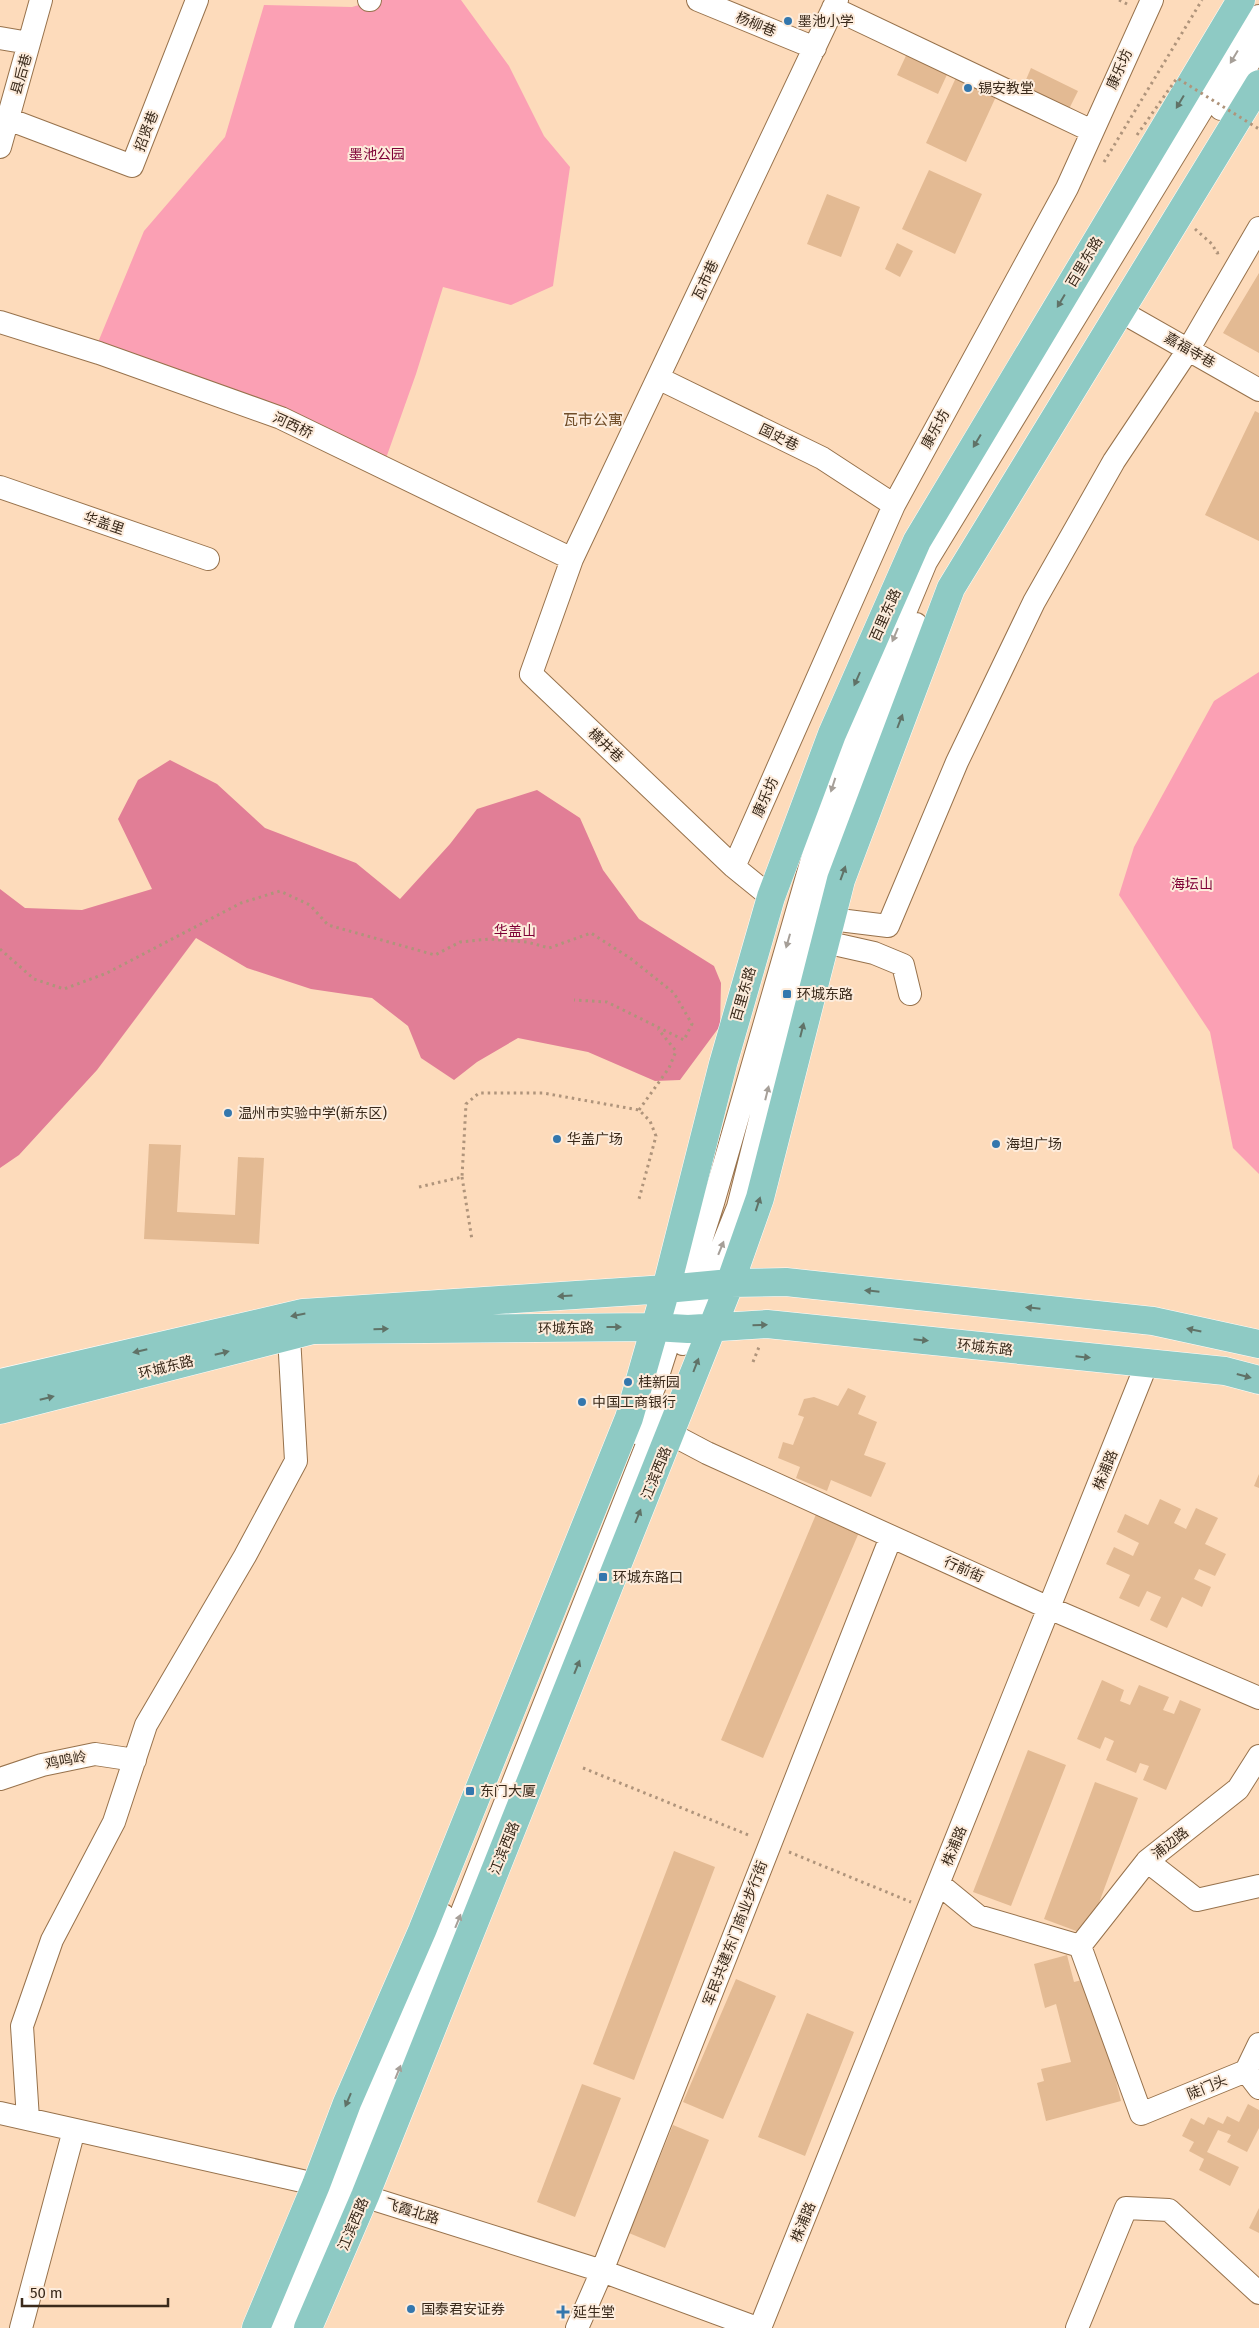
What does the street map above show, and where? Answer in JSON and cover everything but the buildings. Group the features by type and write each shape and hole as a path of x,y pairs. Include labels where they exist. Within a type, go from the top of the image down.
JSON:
{"main road":[{"name":"百里东路","path":"696,1287 723,1064 771,897 832,734 917,541 1241,0"},
{"path":"696,1287 760,1198 841,880 950,588 1259,84"},
{"name":"环城东路","path":"0,1384 303,1313 786,1282 1153,1321 1259,1344"},
{"name":"江滨西路","path":"308,2328 341,2190 347,2103 422,1931 628,1418 681,1328 696,1287"},
{"name":"江滨西路","path":"256,2328 341,2190 671,1434 681,1328 696,1287"},
{"name":"环城东路","path":"0,1410 313,1330 681,1328 767,1324 1225,1371 1259,1380"}],"street":[{"name":"县后巷","path":"0,147 41,0"},
{"name":"招贤巷","path":"8,120 132,166 197,0"},
{"name":"杨柳巷","path":"698,0 814,48"},
{"name":"康乐坊","path":"734,867 894,505 1067,188 1152,0"},
{"path":"835,4 1092,131"},
{"name":"瓦市巷","path":"572,560 835,4"},
{"path":"696,1287 713,1203 834,783 926,562 1259,16"},
{"path":"0,38 29,43"},
{"path":"696,1287 738,1207 814,906 853,781 933,580 1044,392 1259,46"},
{"path":"828,930 888,926 957,762 1034,602 1114,461 1188,350 1254,236"},
{"name":"嘉福寺巷","path":"1120,311 1259,390"},
{"name":"河西桥","path":"0,322 98,353 281,418 572,560"},
{"name":"国史巷","path":"658,378 822,458 894,505"},
{"name":"华盖里","path":"0,487 208,559"},
{"name":"横井巷","path":"572,560 531,674 734,867 771,897"},
{"path":"828,930 903,965 910,994"},
{"path":"293,2328 341,2190 670,1386 681,1328"},
{"path":"28,2119 22,2026 52,1940 114,1822 146,1725 245,1556 296,1461 289,1336"},
{"name":"株浦路","path":"759,2328 1147,1363"},
{"name":"行前街","path":"671,1434 706,1453 1049,1608 1259,1698"},
{"name":"军民共建东门商业步行街","path":"577,2328 602,2271 891,1537"},
{"name":"鸡鸣岭","path":"0,1779 42,1764 95,1754 135,1760"},
{"name":"浦边路","path":"1259,1756 1238,1789 1147,1861 1197,1900 1259,1886"},
{"path":"939,1884 978,1916 1080,1946 1147,1861"},
{"name":"陡门头","path":"1080,1946 1141,2114 1253,2080 1259,2044"},
{"name":"飞霞北路","path":"0,2113 341,2190 602,2271 759,2328"},
{"path":"21,2328 74,2130"},
{"path":"274,2328 341,2190"},
{"path":"1077,2328 1126,2208 1169,2210 1259,2292"}],"path":[{"path":"1137,135 1177,78 1259,129"},
{"path":"1195,229 1212,244 1217,253 1254,236"},
{"path":"0,949 34,979 64,990 107,973 241,903 280,891 310,906 328,925 435,955 460,942 490,938 527,942 549,948 591,933 630,958 674,993 692,1024 684,1040 607,1002 574,1000"},
{"path":"638,1110 669,1068 676,1051 656,1026"},
{"path":"472,1240 462,1177 466,1104 479,1093 543,1093 638,1110 650,1121 656,1136 639,1199"},
{"path":"419,1187 462,1177"}],"green space":[{"name":"墨池公园","path":"377,0 461,0 509,66 544,136 570,167 553,286 511,305 443,287 416,374 385,461 94,352 144,231 225,137 264,5 352,7"},
{"name":"海坛山","path":"1259,672 1259,1174 1233,1148 1210,1032 1119,895 1134,847 1214,701"},
{"name":"华盖山","path":"170,760 217,784 265,828 356,863 400,899 450,844 477,809 537,790 580,818 603,870 639,919 714,966 721,983 720,1026 680,1080 655,1081 588,1052 518,1038 477,1062 454,1080 421,1058 408,1026 372,998 311,989 247,968 196,938 97,1070 19,1155 0,1168 0,889 25,908 82,910 152,889 118,819 138,780"}],"place":[{"name":"墨池小学","path":"788,21"},
{"name":"锡安教堂","path":"968,88"},
{"name":"环城东路","path":"787,994"},
{"name":"温州市实验中学(新东区)","path":"228,1113"},
{"name":"华盖广场","path":"557,1139"},
{"name":"海坦广场","path":"996,1144"},
{"name":"桂新园","path":"628,1382"},
{"name":"中国工商银行","path":"582,1402"},
{"name":"环城东路口","path":"603,1577"},
{"name":"东门大厦","path":"470,1791"},
{"name":"国泰君安证券","path":"411,2309"},
{"name":"延生堂","path":"563,2312"}],"district":[{"name":"瓦市公寓","path":"593,420"}]}
